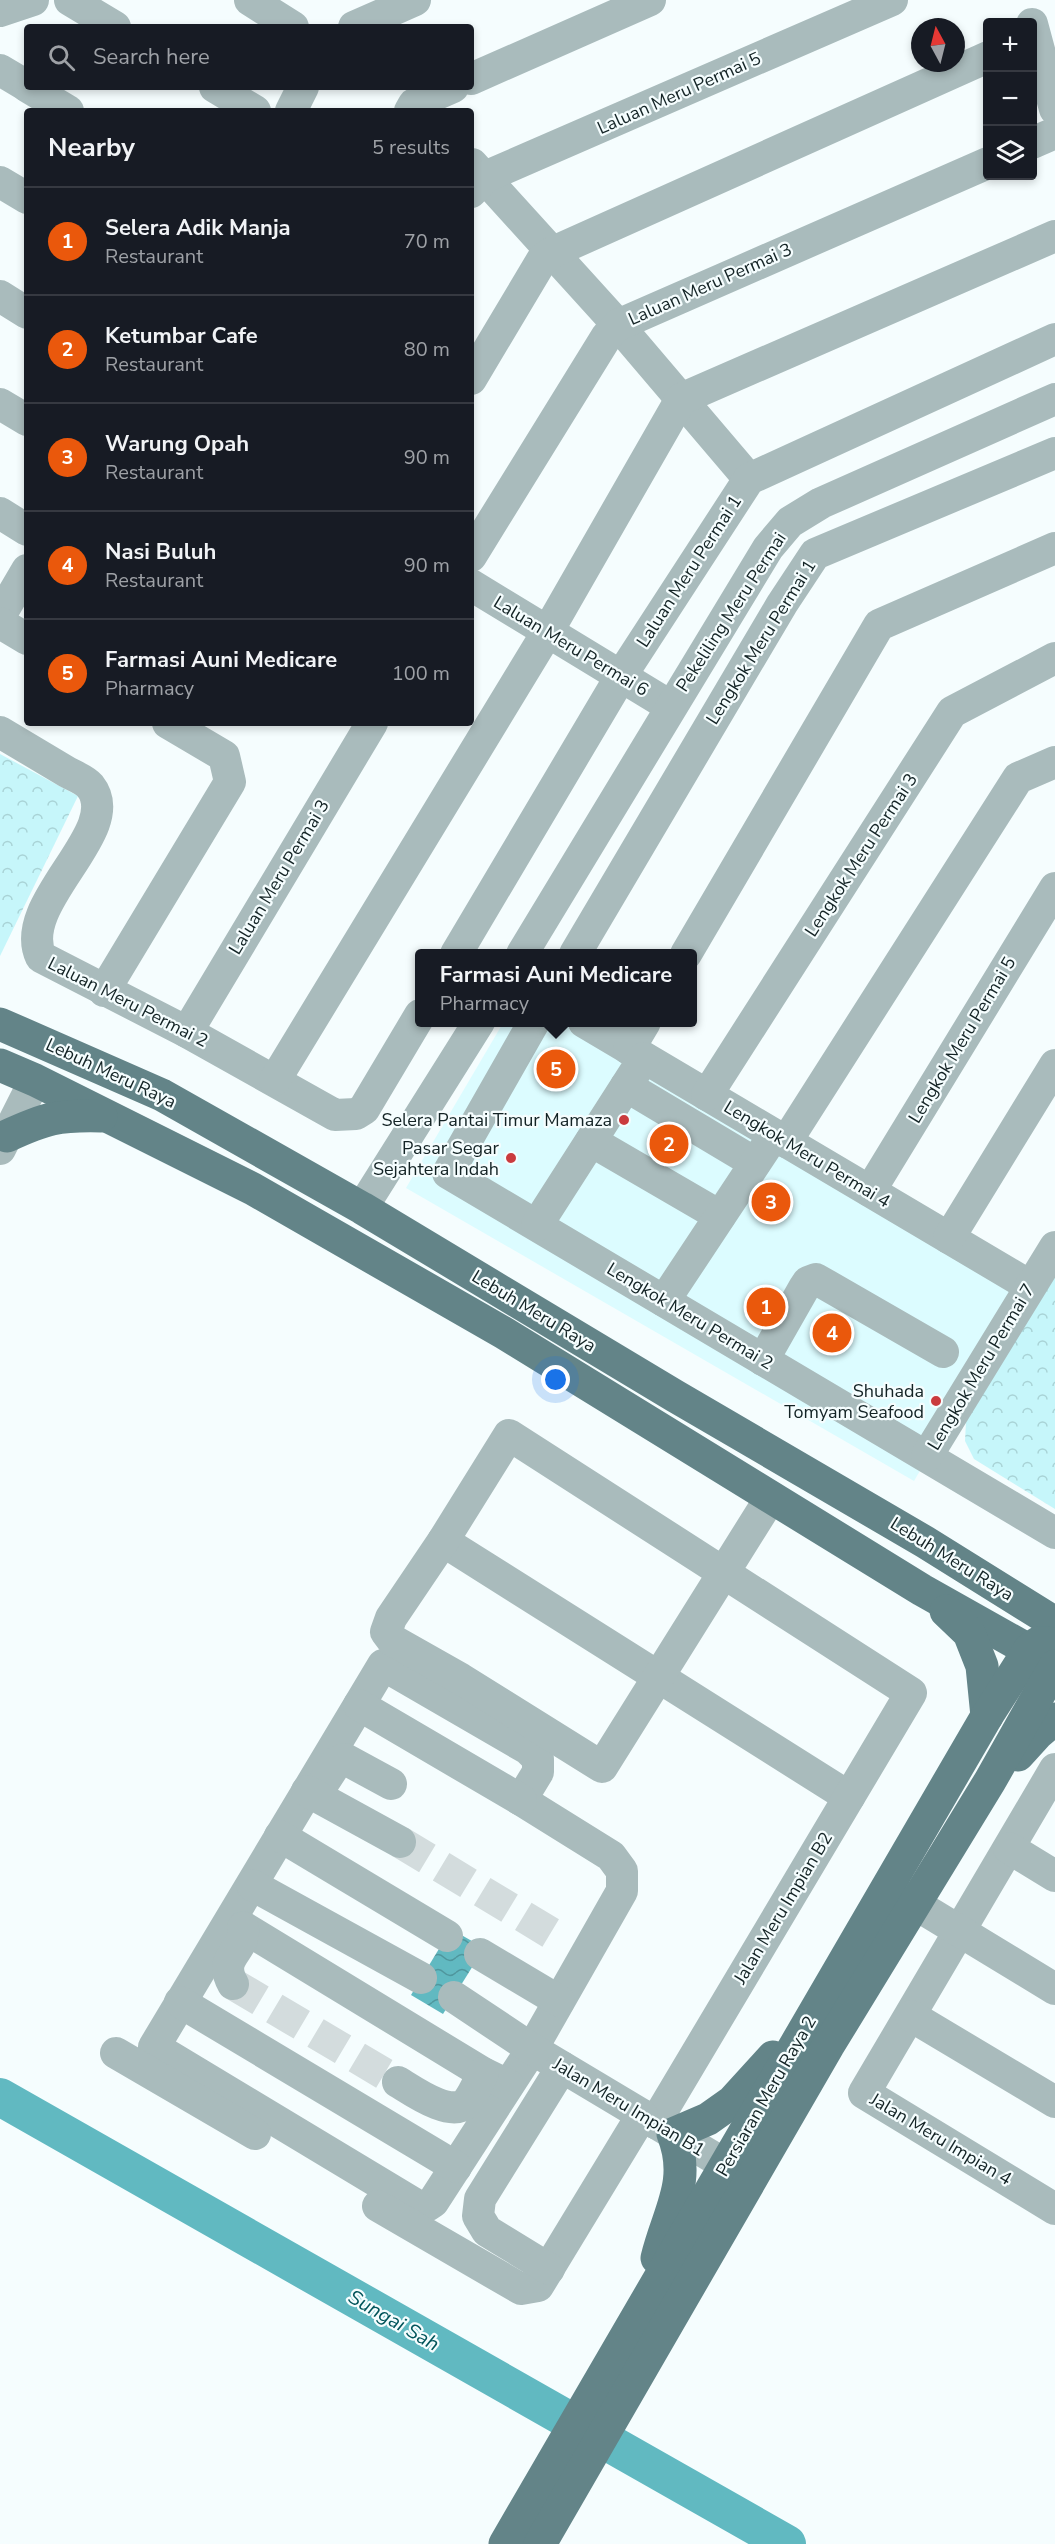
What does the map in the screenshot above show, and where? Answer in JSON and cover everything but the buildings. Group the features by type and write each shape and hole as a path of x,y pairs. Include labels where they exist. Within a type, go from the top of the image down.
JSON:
{"main road":[{"name":"Lebuh Meru Raya","path":"0,1024 162,1095 362,1208 675,1396 926,1542 1017,1610 1051,1649"},
{"name":"Lebuh Meru Raya","path":"0,1065 35,1080 253,1189 504,1333 922,1590 1051,1649"},
{"path":"4,1133 56,1117 109,1117"},
{"path":"922,1590 969,1633 982,1666 987,1716"},
{"name":"Persiaran Meru Raya 2","path":"638,2345 643,2309 987,1716 1051,1649"},
{"name":"Persiaran Meru Raya 2","path":"540,2544 560,2482 638,2345 686,2290 828,2046 915,1905 986,1785 1051,1649"},
{"path":"986,1785 1055,1719"},
{"path":"657,2124 708,2119 732,2102 770,2062 829,1989"},
{"path":"686,2290 695,2242 725,2181 726,2165 744,2154 787,2087 828,2046"},
{"path":"643,2309 659,2248 678,2194 681,2172 681,2153 657,2124"},
{"name":"Persiaran Meru Raya 2","path":"505,2544 560,2482"}],"street":[{"path":"0,11 33,0"},
{"path":"70,0 110,24"},
{"path":"250,0 288,24"},
{"path":"361,24 415,0"},
{"path":"474,78 650,0"},
{"name":"Laluan Meru Permai 5","path":"476,177 892,0"},
{"path":"1026,0 1030,18"},
{"path":"1037,45 1055,109"},
{"path":"474,374 542,260 553,252 983,59"},
{"path":"0,70 24,85"},
{"path":"32,90 63,108"},
{"path":"220,90 250,108"},
{"path":"292,108 302,90"},
{"path":"411,103 445,90"},
{"path":"1037,141 1055,133"},
{"name":"Laluan Meru Permai 3","path":"474,551 607,336 618,325 983,165"},
{"path":"476,177 553,252 749,479"},
{"path":"0,182 24,196"},
{"path":"275,1080 548,632 681,399 1055,236"},
{"path":"0,296 24,311"},
{"name":"Laluan Meru Permai 1","path":"459,949 621,676 749,479 1055,339"},
{"name":"Pekeliling Meru Permai","path":"525,949 670,706 768,548 790,522 821,503 1055,399"},
{"path":"0,404 24,418"},
{"name":"Lengkok Meru Permai 1","path":"578,949 782,604 815,554 1055,453"},
{"path":"0,513 24,528"},
{"path":"689,949 879,626 1055,548"},
{"path":"0,616 24,575"},
{"name":"Laluan Meru Permai 6","path":"474,587 670,706"},
{"path":"0,623 24,637"},
{"name":"Lengkok Meru Permai 3","path":"707,1095 952,712 1055,658"},
{"path":"104,991 230,782 224,756 173,726"},
{"name":"Laluan Meru Permai 3","path":"187,1032 363,726"},
{"name":"Laluan Meru Permai 2","path":"0,732 90,786 97,804 95,824 39,921 37,943 40,957 187,1032 335,1115 356,1114 364,1109 415,1023"},
{"path":"664,1300 755,1163 780,1138 1018,778 1055,762"},
{"name":"Lengkok Meru Permai 5","path":"870,1191 1055,888"},
{"path":"362,1208 476,1027"},
{"name":"Lengkok Meru Permai 2","path":"532,1027 448,1173 1055,1533"},
{"name":"Lengkok Meru Permai 4","path":"591,1027 1030,1286"},
{"path":"537,1226 626,1086 644,1027"},
{"path":"949,1238 1055,1065"},
{"path":"4,1133 35,1080"},
{"path":"626,1086 755,1163"},
{"path":"591,1141 720,1216"},
{"name":"Lengkok Meru Permai 7","path":"927,1456 1055,1246"},
{"path":"764,1360 804,1288 808,1282 816,1280 943,1352"},
{"path":"723,1573 509,1435 443,1541 391,1618 386,1632 392,1640 461,1679 602,1767 771,1497"},
{"path":"443,1541 849,1797"},
{"name":"Jalan Meru Impian B2","path":"116,2052 521,2289 538,2286 657,2124 911,1693 723,1573"},
{"path":"311,1794 358,1705 383,1665 528,1749 538,1760 538,1772 521,1800"},
{"path":"358,1705 521,1800 611,1856 622,1871 622,1891 575,1948 560,2001 532,2049 458,2108 445,2107 398,2082"},
{"path":"391,1784 345,1759 337,1762 280,1836 252,1885 237,1922 180,2002 154,2047 418,2206 427,2206 433,2202 456,2167 496,2079"},
{"name":"Jalan Meru Impian 4","path":"1055,1768 864,2093 1055,2209"},
{"path":"311,1794 400,1842"},
{"path":"280,1836 447,1936"},
{"path":"1009,1848 1055,1876"},
{"path":"252,1885 421,1978"},
{"path":"887,1888 1055,1989"},
{"path":"233,1984 227,1974 228,1961 244,1937 237,1922"},
{"path":"237,1922 496,2079"},
{"path":"480,1954 560,2001"},
{"name":"Jalan Meru Impian B1","path":"454,1997 532,2049 726,2165"},
{"path":"180,2002 456,2167"},
{"path":"911,2016 1055,2102"},
{"path":"549,2269 487,2231 478,2216 480,2199 562,2067"}],"shaded area":[{"path":"501,1027 586,1027 1030,1283 914,1481 406,1188"}],"green space":[{"path":"0,754 78,796 0,956"},
{"path":"1055,1275 1055,1509 974,1459 965,1441 966,1422"}],"water":[{"path":"451,1929 484,1948 443,2014 411,1995"}],"waterway":[{"name":"Sungai Sah","path":"0,2097 787,2544"}],"tunnel":[{"path":"400,1842 564,1941"},
{"path":"233,1984 398,2082"}],"place":[{"name":"Farmasi Auni Medicare","path":"556,1069"},
{"name":"Selera Pantai Timur Mamaza","path":"624,1120"},
{"name":"Ketumbar Cafe","path":"669,1144"},
{"name":"Pasar Segar Sejahtera Indah","path":"511,1158"},
{"name":"Warung Opah","path":"771,1202"},
{"name":"Selera Adik Manja","path":"766,1307"},
{"name":"Nasi Buluh","path":"832,1333"},
{"name":"Shuhada Tomyam Seafood","path":"936,1401"}]}
